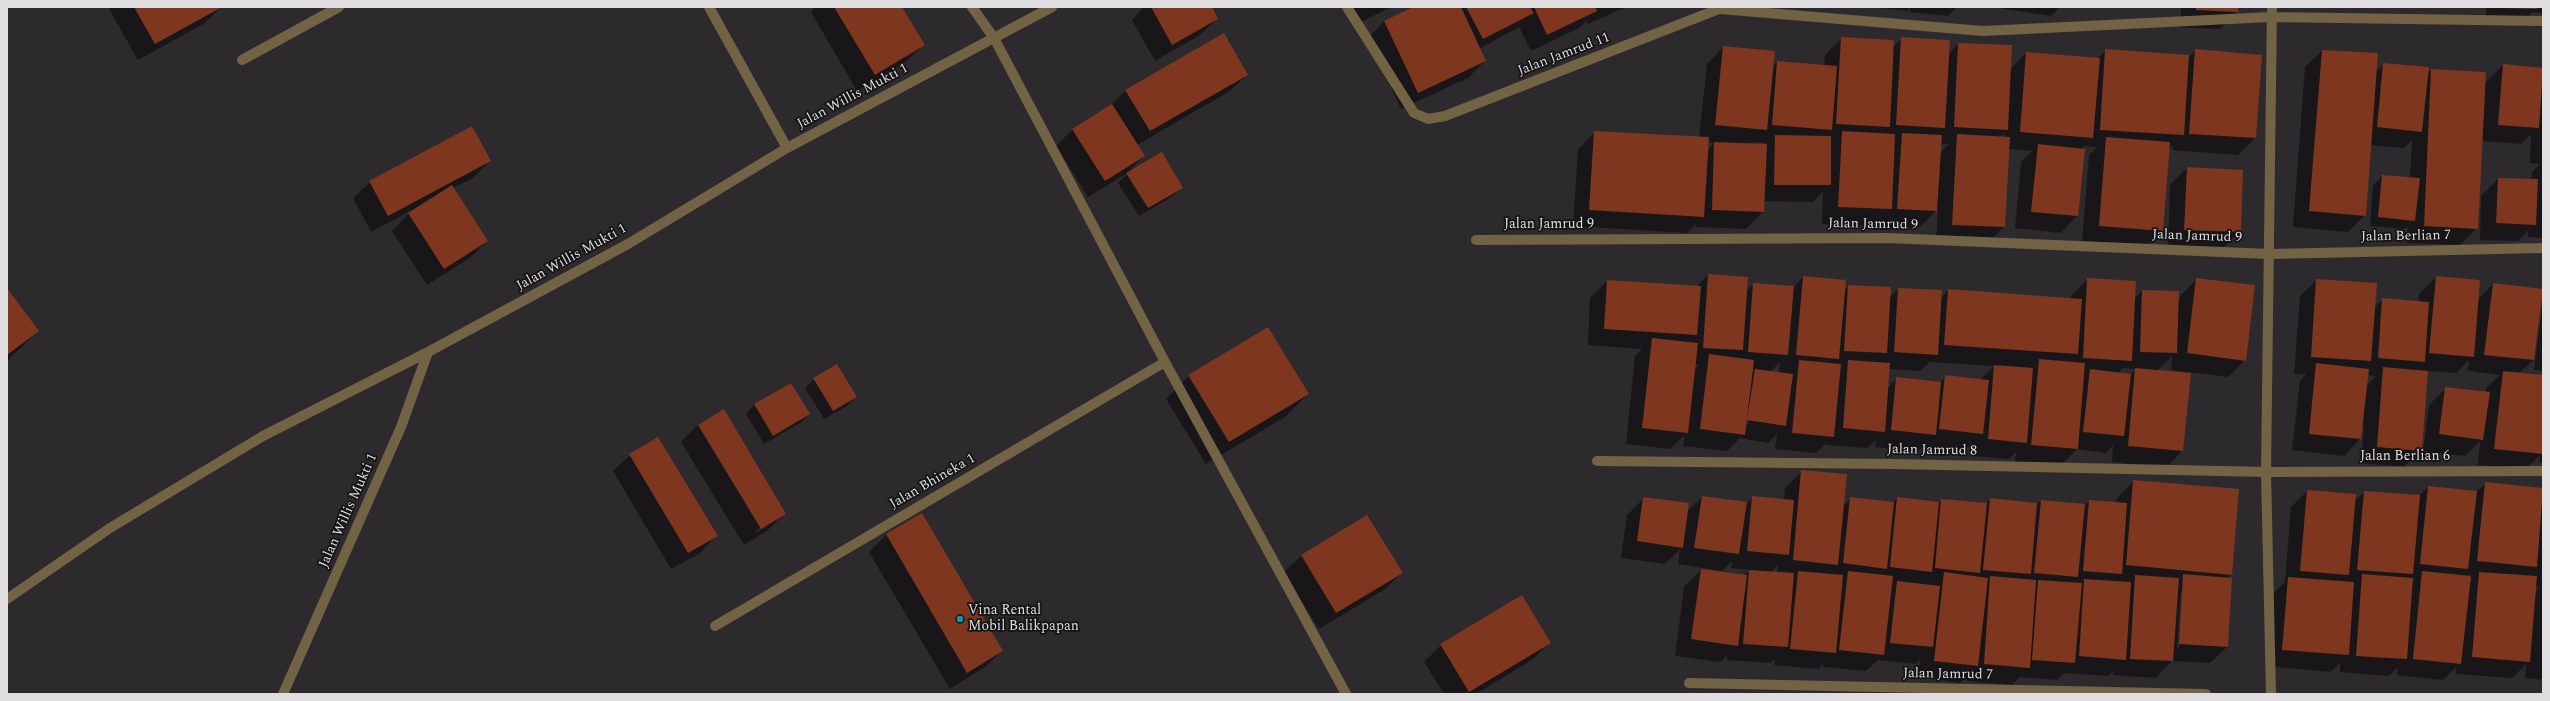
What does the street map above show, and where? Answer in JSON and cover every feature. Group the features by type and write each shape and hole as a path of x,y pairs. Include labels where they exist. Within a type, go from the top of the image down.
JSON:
{"street":[{"path":"242,60 339,7"},
{"path":"709,7 787,148"},
{"path":"972,7 994,38 1165,362 1346,694"},
{"name":"Jalan Willis Mukti 1","path":"283,694 401,426 428,352 628,244 787,148 1052,7"},
{"name":"Jalan Jamrud 11","path":"1346,7 1414,113 1428,119 1445,116 1722,8"},
{"path":"1722,8 1983,32 2271,12 2543,21"},
{"path":"2271,12 2270,254 2266,472 2271,694"},
{"name":"Jalan Jamrud 9","path":"1476,240 1887,238 2270,254"},
{"name":"Jalan Berlian 7","path":"2270,254 2543,248"},
{"path":"7,599 110,528 262,436 428,352"},
{"name":"Jalan Bhineka 1","path":"714,626 1165,362"},
{"name":"Jalan Jamrud 8","path":"1597,461 1895,464 2266,472"},
{"name":"Jalan Berlian 6","path":"2266,472 2543,471"},
{"name":"Jalan Jamrud 7","path":"1689,683 2206,694"}],"building":[{"path":"134,7 222,7 155,44"},
{"path":"834,7 902,7 925,45 875,75"},
{"path":"1151,7 1212,7 1218,19 1172,45"},
{"path":"1413,7 1461,7 1486,61 1418,93 1384,21"},
{"path":"1466,7 1530,7 1534,13 1483,39"},
{"path":"1534,7 1595,7 1597,11 1547,35"},
{"path":"2196,7 2238,7 2238,12 2196,10"},
{"path":"2537,7 2537,9 2502,8"},
{"path":"1224,33 1248,75 1150,131 1125,90"},
{"path":"1841,37 1894,40 1890,127 1836,124"},
{"path":"1901,37 1950,40 1945,128 1896,125"},
{"path":"1958,43 2012,45 2008,130 1954,127"},
{"path":"1723,46 1775,51 1767,130 1715,125"},
{"path":"2105,49 2189,55 2184,135 2100,130"},
{"path":"2195,49 2262,55 2256,138 2189,134"},
{"path":"2322,50 2378,53 2366,216 2309,211"},
{"path":"2026,52 2100,58 2093,138 2020,132"},
{"path":"1777,61 1837,66 1832,130 1772,125"},
{"path":"2383,63 2429,67 2422,132 2377,127"},
{"path":"2503,64 2543,68 2539,128 2498,125"},
{"path":"2431,69 2486,72 2478,229 2424,226"},
{"path":"1112,104 1145,156 1105,181 1072,129"},
{"path":"472,126 491,161 388,216 369,181"},
{"path":"1594,131 1709,137 1704,217 1589,210"},
{"path":"1842,131 1895,134 1892,209 1838,207"},
{"path":"1902,133 1942,135 1937,211 1897,209"},
{"path":"1957,134 2010,137 2005,227 1952,225"},
{"path":"1775,135 1831,136 1831,185 1774,185"},
{"path":"2106,137 2170,142 2163,231 2099,226"},
{"path":"1714,142 1767,144 1764,212 1712,210"},
{"path":"2038,144 2085,149 2078,216 2031,212"},
{"path":"1162,152 1183,188 1148,208 1126,173"},
{"path":"2187,167 2243,170 2241,232 2184,230"},
{"path":"2382,175 2420,178 2415,221 2378,217"},
{"path":"2498,178 2538,179 2536,225 2496,223"},
{"path":"452,185 488,241 444,269 408,213"},
{"path":"1708,274 1748,277 1743,350 1703,348"},
{"path":"1803,276 1846,280 1839,359 1796,355"},
{"path":"2436,276 2480,280 2474,357 2429,353"},
{"path":"2087,278 2136,281 2132,361 2083,358"},
{"path":"2196,278 2255,285 2246,361 2187,353"},
{"path":"2316,279 2377,283 2371,361 2311,357"},
{"path":"1607,280 1701,286 1697,335 1604,329"},
{"path":"1753,283 1794,286 1788,355 1748,352"},
{"path":"2493,283 2543,289 2534,360 2484,355"},
{"path":"1848,285 1891,287 1887,353 1844,351"},
{"path":"7,288 39,331 7,355"},
{"path":"1898,288 1942,290 1938,355 1894,352"},
{"path":"1948,289 2082,299 2078,354 1944,345"},
{"path":"2142,290 2179,291 2177,353 2140,352"},
{"path":"2382,298 2429,302 2425,362 2378,358"},
{"path":"1268,327 1309,394 1229,442 1188,375"},
{"path":"1652,338 1698,343 1688,433 1642,428"},
{"path":"1709,354 1754,360 1745,435 1700,429"},
{"path":"2039,359 2085,363 2078,449 2031,445"},
{"path":"1799,360 1841,364 1834,437 1792,433"},
{"path":"1848,360 1890,363 1885,432 1843,428"},
{"path":"2316,363 2369,369 2361,439 2309,434"},
{"path":"837,364 857,397 833,411 813,378"},
{"path":"1994,365 2033,368 2027,443 1988,439"},
{"path":"2383,367 2428,371 2422,451 2377,447"},
{"path":"2135,368 2191,373 2183,451 2128,446"},
{"path":"1755,369 1793,374 1786,426 1747,420"},
{"path":"2090,369 2131,374 2124,436 2083,432"},
{"path":"2503,371 2543,375 2543,454 2494,449"},
{"path":"1945,375 1989,380 1983,434 1939,429"},
{"path":"1896,377 1941,382 1936,435 1891,430"},
{"path":"791,383 810,414 773,436 754,404"},
{"path":"2445,387 2490,392 2483,440 2439,434"},
{"path":"724,409 786,514 761,529 698,425"},
{"path":"658,437 718,536 688,553 629,454"},
{"path":"1801,470 1847,474 1838,565 1793,560"},
{"path":"2133,480 2239,489 2232,575 2126,565"},
{"path":"2485,482 2543,488 2537,567 2477,561"},
{"path":"2428,486 2477,491 2468,569 2420,564"},
{"path":"2307,490 2356,494 2349,575 2300,571"},
{"path":"2364,491 2420,495 2413,574 2357,570"},
{"path":"1702,496 1747,502 1739,554 1694,548"},
{"path":"1752,496 1794,500 1789,555 1747,551"},
{"path":"1643,497 1689,503 1683,548 1637,541"},
{"path":"1850,497 1894,502 1887,569 1843,563"},
{"path":"1897,497 1939,502 1932,572 1890,567"},
{"path":"1990,498 2037,503 2031,574 1983,570"},
{"path":"1941,499 1987,503 1980,573 1935,568"},
{"path":"2041,500 2085,504 2078,577 2034,573"},
{"path":"2089,500 2127,503 2122,574 2083,571"},
{"name":"Vina Rental Mobil Balikpapan","path":"922,513 1003,651 967,673 886,534"},
{"path":"1367,515 1403,573 1336,613 1301,555"},
{"path":"1701,569 1747,575 1738,646 1691,639"},
{"path":"1749,570 1794,573 1788,647 1743,644"},
{"path":"1798,571 1843,575 1836,653 1790,649"},
{"path":"1848,571 1893,576 1884,655 1839,650"},
{"path":"2422,571 2471,576 2461,664 2413,659"},
{"path":"1944,572 1988,578 1978,666 1934,661"},
{"path":"2479,572 2537,576 2530,662 2472,657"},
{"path":"2183,574 2232,578 2228,647 2179,644"},
{"path":"2362,574 2413,578 2407,659 2356,656"},
{"path":"2135,575 2179,578 2173,661 2130,659"},
{"path":"1990,576 2036,580 2030,668 1984,664"},
{"path":"2288,577 2354,582 2349,655 2282,650"},
{"path":"2084,579 2131,582 2126,660 2079,656"},
{"path":"2038,580 2082,583 2075,663 2032,660"},
{"path":"1897,581 1940,586 1933,647 1890,643"},
{"path":"1522,595 1551,643 1469,692 1440,644"}],"place":[{"name":"Vina Rental Mobil Balikpapan","path":"960,619"}]}
